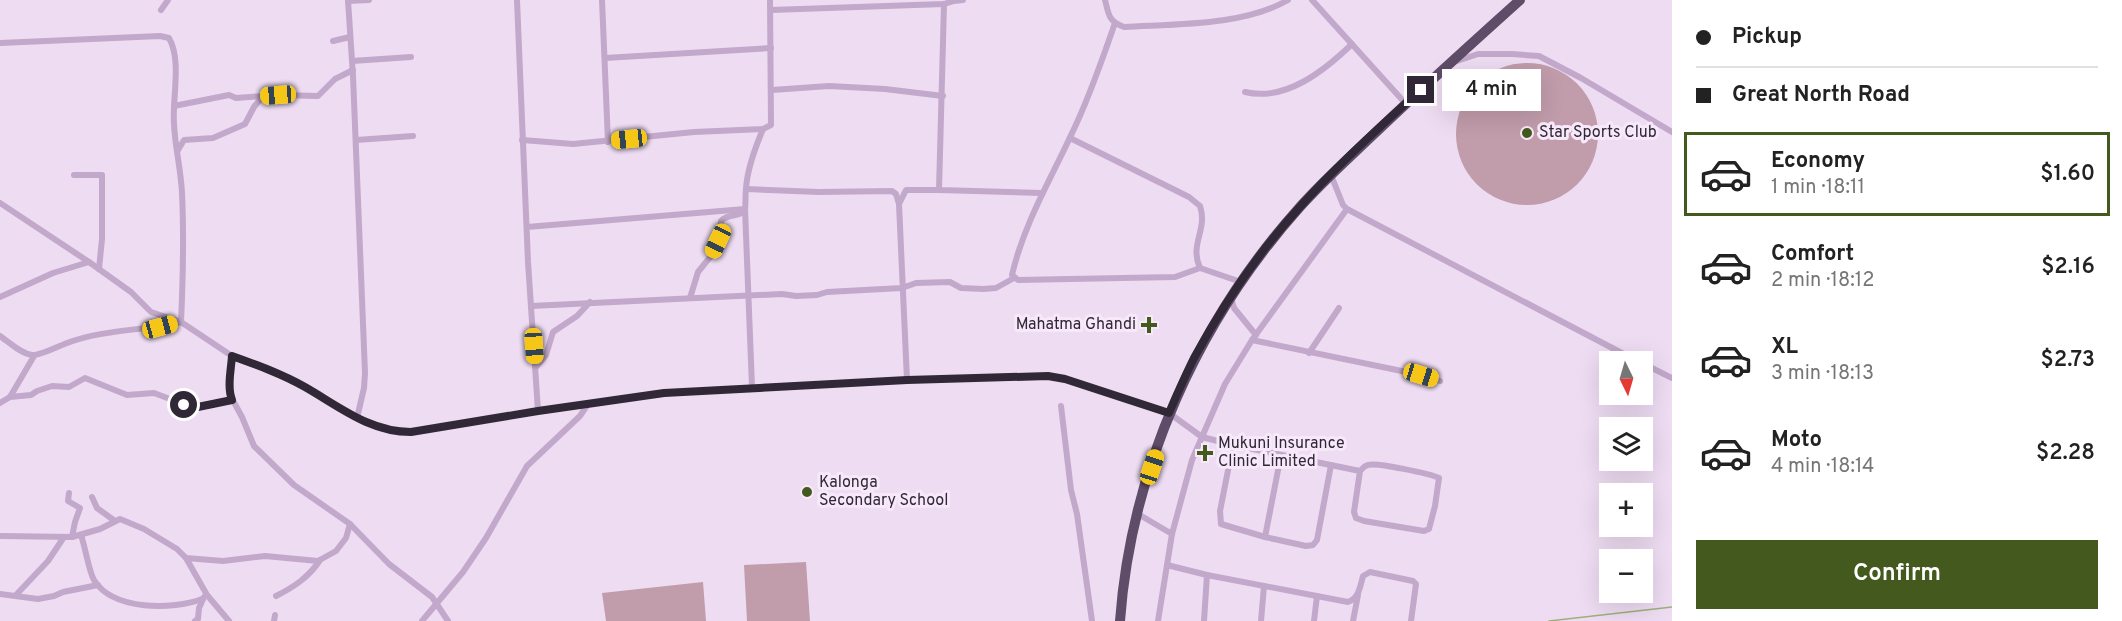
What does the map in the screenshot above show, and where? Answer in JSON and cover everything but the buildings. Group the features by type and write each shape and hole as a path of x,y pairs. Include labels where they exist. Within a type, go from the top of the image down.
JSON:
{"highway":[{"path":"1120,621 1127,565 1138,514 1169,413 1193,359 1231,297 1278,233 1331,175 1520,0"}],"street":[{"path":"161,10 168,0"},
{"path":"357,418 365,373 353,70 348,0 369,0"},
{"path":"517,0 522,140 538,411"},
{"path":"602,0 608,142"},
{"path":"522,140 573,144 608,142 703,132 763,129 771,125 770,0"},
{"path":"818,9 823,0"},
{"path":"771,10 944,4 963,0"},
{"path":"1105,0 1109,16 1115,23 1124,27 1241,18 1276,7 1288,0"},
{"path":"1312,0 1406,104"},
{"path":"939,189 944,4"},
{"path":"1014,278 1012,275 1015,261 1025,231 1092,88 1115,23"},
{"path":"0,43 160,36 169,38 176,61 174,126 182,193 181,322"},
{"path":"333,41 350,37"},
{"path":"1245,92 1255,94 1283,90 1301,83 1318,74 1352,44"},
{"path":"604,58 771,48"},
{"path":"1452,63 1478,54 1539,56 1672,132"},
{"path":"352,61 411,57"},
{"path":"174,106 229,95 236,98 320,96 335,79 353,70"},
{"path":"772,90 829,86 885,89 943,96"},
{"path":"178,150 184,140 213,138 245,124 263,96"},
{"path":"752,387 746,189 756,146 763,129"},
{"path":"356,140 412,136"},
{"path":"1070,138 1189,197 1200,206 1203,222 1195,253 1200,268"},
{"path":"74,175 102,175 102,239 99,269"},
{"path":"1331,175 1343,205 1347,209 1620,351"},
{"path":"746,189 819,192 939,189 1041,193"},
{"path":"899,204 906,190"},
{"path":"894,191 899,204 907,380"},
{"path":"0,203 131,292 151,312 181,322 232,356 272,370 357,418 382,429 411,432 664,393 907,380 1057,377 1169,413 1202,437 1233,446 1360,471"},
{"path":"527,227 746,209"},
{"path":"690,298 698,272 711,256 718,241 721,221 728,215 740,214 746,209"},
{"path":"1158,621 1172,534 1192,460 1225,384 1254,337 1347,209"},
{"path":"0,297 53,273 89,262"},
{"path":"531,306 749,295 806,296 827,292 902,288 916,283 950,282 961,288 989,289 1002,286 1014,278 1021,280 1175,277 1200,268 1241,282"},
{"path":"1231,297 1234,308 1254,337 1309,353 1421,375 1440,381"},
{"path":"536,367 546,356 553,332 577,316 590,302"},
{"path":"1309,353 1339,308"},
{"path":"0,404 10,397 34,356 72,341 181,322"},
{"path":"0,336 34,356"},
{"path":"232,356 230,395 254,446 294,485 351,524 389,564 426,591 448,621"},
{"path":"1653,368 1672,378"},
{"path":"10,397 31,395 52,386 69,387 86,378 127,394 154,393 191,407 232,400"},
{"path":"422,621 463,572 486,538 527,466 580,416 589,404"},
{"path":"1061,406 1071,490 1077,514 1092,621"},
{"path":"1233,446 1220,521 1224,526 1306,546 1317,540 1330,465"},
{"path":"1265,537 1281,454"},
{"path":"1370,465 1437,476 1439,486 1428,529 1424,531 1356,518 1354,512 1360,471 1370,465"},
{"path":"69,493 68,501 80,508 94,505"},
{"path":"92,497 94,505 115,521"},
{"path":"72,537 80,508"},
{"path":"1138,514 1172,534"},
{"path":"0,536 72,537 100,530 120,519 144,529 177,549 186,558 204,597 229,621"},
{"path":"276,596 293,588 321,560 336,551 346,538 351,524"},
{"path":"81,535 92,576 98,585 124,601 182,606 204,597"},
{"path":"16,595 48,561 64,537"},
{"path":"186,558 223,561 266,556 309,561 321,560"},
{"path":"1167,565 1348,602 1354,600 1358,595"},
{"path":"1353,621 1363,576 1370,572 1413,580 1416,584 1411,621"},
{"path":"1204,621 1208,575"},
{"path":"0,594 38,599 98,585"},
{"path":"1261,621 1264,586"},
{"path":"1314,621 1317,596"},
{"path":"195,621 198,619 204,597"}],"shaded area":[{"name":"Star Sports Club","path":"1527,63 1554,69 1577,84 1592,107 1598,134 1592,161 1577,184 1554,199 1527,205 1500,199 1477,184 1462,161 1456,134 1462,107 1477,84 1500,69"},
{"path":"806,562 810,621 747,621 744,565"},
{"path":"703,582 706,621 606,621 602,593"}],"waterway":[{"path":"1549,621 1672,607"}],"place":[{"name":"Star Sports Club","path":"1527,133"},
{"name":"Mahatma Ghandi","path":"1149,325"},
{"name":"Mukuni Insurance Clinic Limited","path":"1205,453"},
{"name":"Kalonga Secondary School","path":"807,492"}],"route":[{"path":"184,405 198,407 232,400 230,395 232,356 272,370 305,387 342,411 382,429 397,432 430,430 538,411 664,393 907,380 1048,376 1065,379 1169,413 1193,359 1241,282 1278,233 1331,175 1421,90"}]}
